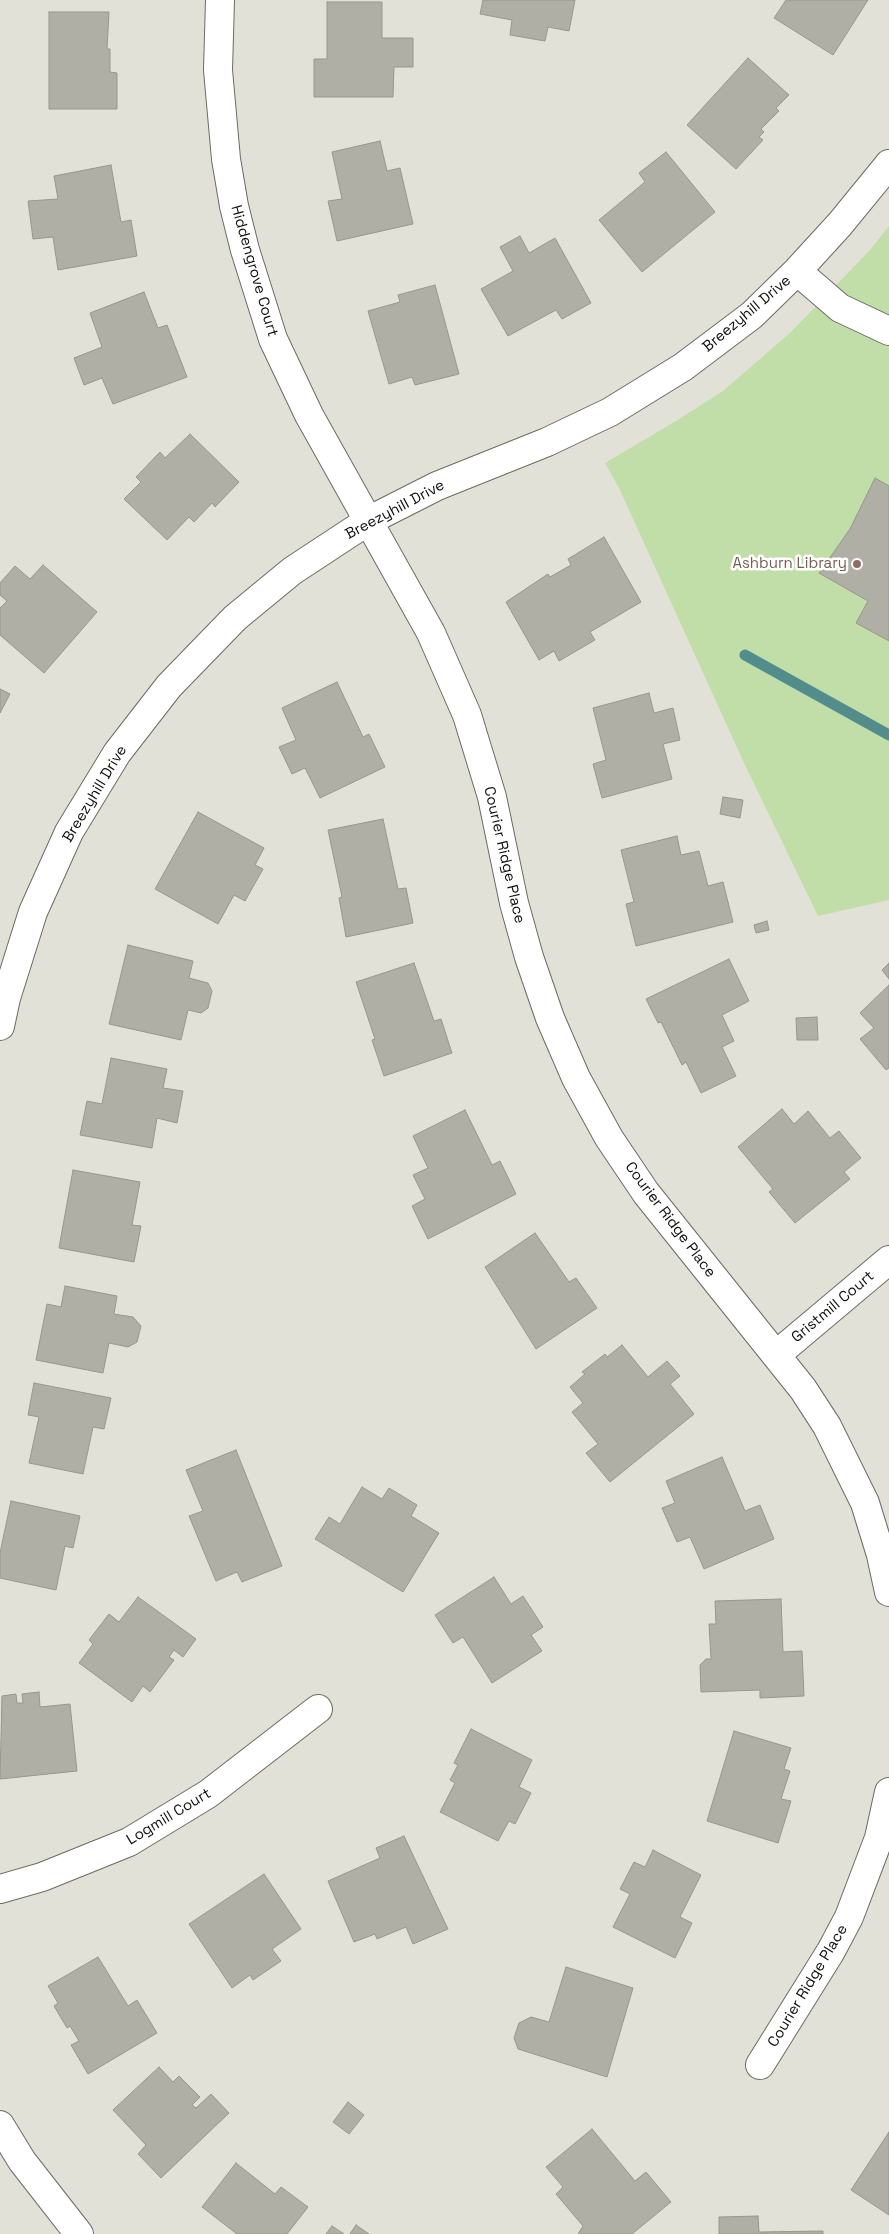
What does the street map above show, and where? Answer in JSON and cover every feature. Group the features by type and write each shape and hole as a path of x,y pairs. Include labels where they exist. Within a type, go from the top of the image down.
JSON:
{"street":[{"name":"Hiddengrove Court","path":"220,0 218,70 226,159 234,206 245,250 273,339 309,415 368,521"},
{"name":"Breezyhill Drive","path":"0,1026 6,998 33,912 69,832 118,753 169,686 235,618 292,571 368,521 437,486 547,442 610,412 683,367 752,315 797,271 840,224 889,164"},
{"path":"797,271 840,308 889,331"},
{"name":"Courier Ridge Place","path":"368,521 431,633 466,715 492,797 514,902 529,957 550,1018 576,1078 609,1138 646,1194 776,1354 803,1389 827,1426 847,1463 864,1503 881,1555 889,1592"},
{"name":"Gristmill Court","path":"776,1354 889,1260"},
{"name":"Logmill Court","path":"0,1889 42,1877 128,1842 208,1794 318,1709"},
{"name":"Courier Ridge Place","path":"760,2065 831,1951 849,1917 879,1838 889,1792"},
{"path":"0,2125 22,2162 79,2234"}],"green space":[{"path":"889,226 889,900 818,916 744,763 619,488 605,463 723,391 791,332 870,250"}],"building":[{"path":"483,0 575,0 569,31 548,27 545,41 510,35 512,20 480,14"},
{"path":"786,0 868,0 833,55 774,18"},
{"path":"327,2 382,2 382,38 413,38 413,67 394,67 393,97 314,97 314,59 327,59"},
{"path":"49,12 109,12 107,49 110,49 110,72 117,73 117,109 49,109"},
{"path":"748,58 789,95 776,108 779,111 761,129 764,132 759,137 763,140 736,169 687,125"},
{"path":"380,141 387,171 400,168 413,224 337,241 328,201 342,199 332,152"},
{"path":"666,152 715,212 642,272 599,220 645,182 639,173"},
{"path":"111,165 121,222 131,220 137,256 58,270 53,237 33,239 28,201 58,199 54,176"},
{"path":"520,236 529,253 555,238 591,303 562,319 556,310 508,336 481,289 513,271 500,247"},
{"path":"435,285 459,374 415,385 412,377 389,384 368,311 400,302 398,295"},
{"path":"144,292 158,328 167,325 187,377 113,404 102,378 84,385 74,358 102,347 90,313"},
{"path":"190,434 239,482 215,507 212,503 194,522 189,517 167,540 124,499 141,482 136,477 160,452 165,458"},
{"name":"Ashburn Library","path":"875,478 889,486 889,641 856,623 868,601 819,573 850,529"},
{"path":"604,537 641,602 590,632 595,640 559,661 554,651 539,660 506,602 548,574 550,577 571,565 568,559"},
{"path":"43,565 97,612 44,673 0,635 0,608 7,601 0,595 0,583 15,566 30,579"},
{"path":"337,682 363,737 369,734 385,767 320,798 305,768 292,774 279,747 296,740 282,708"},
{"path":"0,689 10,694 0,713"},
{"path":"649,693 654,713 673,708 680,740 663,744 672,779 602,798 593,764 606,760 593,708"},
{"path":"723,797 743,800 740,818 720,814"},
{"path":"198,812 264,848 255,865 263,869 245,901 234,895 218,924 155,889"},
{"path":"383,819 398,889 406,888 413,923 346,937 339,898 342,897 328,830"},
{"path":"677,836 681,855 699,851 708,886 723,882 733,922 636,946 626,904 634,902 621,850"},
{"path":"767,921 769,930 756,933 754,925"},
{"path":"128,945 193,961 189,978 208,983 212,991 208,1008 201,1013 188,1010 181,1040 109,1024"},
{"path":"729,959 749,1001 722,1015 734,1041 722,1047 736,1076 701,1093 686,1062 682,1065 661,1022 658,1023 646,999"},
{"path":"414,963 434,1021 441,1019 452,1053 384,1076 372,1040 375,1039 356,982"},
{"path":"889,963 889,979 882,970"},
{"path":"889,985 889,1068 886,1070 860,1039 874,1028 860,1013"},
{"path":"817,1017 818,1040 797,1040 796,1018"},
{"path":"111,1058 167,1069 163,1088 183,1091 177,1123 157,1118 152,1148 80,1135 87,1101 102,1104"},
{"path":"782,1109 794,1124 808,1111 830,1138 839,1131 861,1158 844,1172 850,1179 795,1223 769,1192 773,1189 738,1147"},
{"path":"465,1110 492,1165 500,1161 516,1194 428,1239 412,1206 425,1199 413,1175 428,1168 413,1136"},
{"path":"73,1170 140,1182 132,1225 141,1226 134,1262 59,1248"},
{"path":"535,1233 569,1282 576,1278 597,1308 536,1349 485,1267"},
{"path":"65,1286 117,1296 114,1314 133,1317 141,1326 137,1342 128,1347 109,1343 103,1373 36,1360 47,1304 61,1307"},
{"path":"622,1345 648,1377 667,1361 680,1376 670,1384 694,1414 610,1482 586,1453 598,1444 572,1412 583,1403 570,1387 585,1374 582,1372 605,1354 607,1357"},
{"path":"34,1383 111,1398 104,1429 93,1427 83,1474 29,1463 39,1417 28,1415"},
{"path":"236,1450 282,1566 242,1582 237,1572 216,1581 189,1516 203,1511 186,1470"},
{"path":"722,1457 745,1511 760,1505 774,1539 704,1569 690,1537 677,1542 662,1508 675,1503 666,1481"},
{"path":"362,1487 382,1499 389,1488 417,1505 411,1516 439,1533 403,1592 315,1539 329,1517 340,1524"},
{"path":"11,1501 80,1516 73,1548 65,1546 56,1590 0,1578 0,1553"},
{"path":"494,1577 511,1604 523,1596 543,1627 531,1635 542,1651 492,1683 463,1637 453,1643 435,1615"},
{"path":"138,1597 196,1639 183,1657 174,1650 169,1657 174,1660 150,1692 143,1686 132,1702 79,1663 93,1644 89,1640 109,1614 119,1622"},
{"path":"781,1599 783,1652 802,1651 804,1696 760,1698 760,1690 701,1692 700,1665 706,1659 711,1659 709,1624 716,1624 715,1601"},
{"path":"39,1692 40,1707 70,1704 77,1771 0,1779 2,1696 16,1694 17,1703 23,1703 22,1694"},
{"path":"471,1729 532,1760 519,1787 531,1793 515,1824 509,1821 498,1841 440,1812 455,1783 450,1780 458,1765 454,1763"},
{"path":"734,1731 791,1748 784,1769 790,1771 781,1799 791,1801 778,1843 707,1821"},
{"path":"404,1836 448,1929 413,1944 406,1927 377,1939 375,1934 354,1942 328,1881 380,1858 376,1848"},
{"path":"653,1850 701,1875 680,1917 692,1923 675,1958 613,1927 630,1894 620,1889 634,1862 645,1867"},
{"path":"264,1874 301,1929 272,1949 281,1961 253,1980 250,1975 232,1988 189,1924"},
{"path":"98,1957 128,2006 137,2000 157,2033 88,2074 71,2045 79,2041 70,2026 67,2028 54,2006 58,2003 48,1986"},
{"path":"566,1967 633,1988 607,2077 518,2049 514,2038 519,2023 531,2017 549,2022"},
{"path":"159,2067 173,2082 179,2076 200,2097 192,2105 196,2108 211,2094 229,2113 161,2178 138,2154 146,2145 113,2110"},
{"path":"348,2102 364,2115 349,2134 333,2122"},
{"path":"592,2129 635,2181 646,2172 671,2202 632,2234 578,2234 583,2226 556,2194 563,2187 546,2167"},
{"path":"889,2132 889,2215 851,2190"},
{"path":"236,2163 275,2194 281,2187 308,2207 287,2234 237,2234 202,2207"},
{"path":"758,2216 759,2232 823,2231 823,2234 719,2234 719,2217"},
{"path":"356,2225 369,2234 350,2234"},
{"path":"332,2226 344,2234 326,2234"}],"waterway":[{"path":"745,655 889,735"}],"place":[{"name":"Ashburn Library","path":"857,564"}]}
